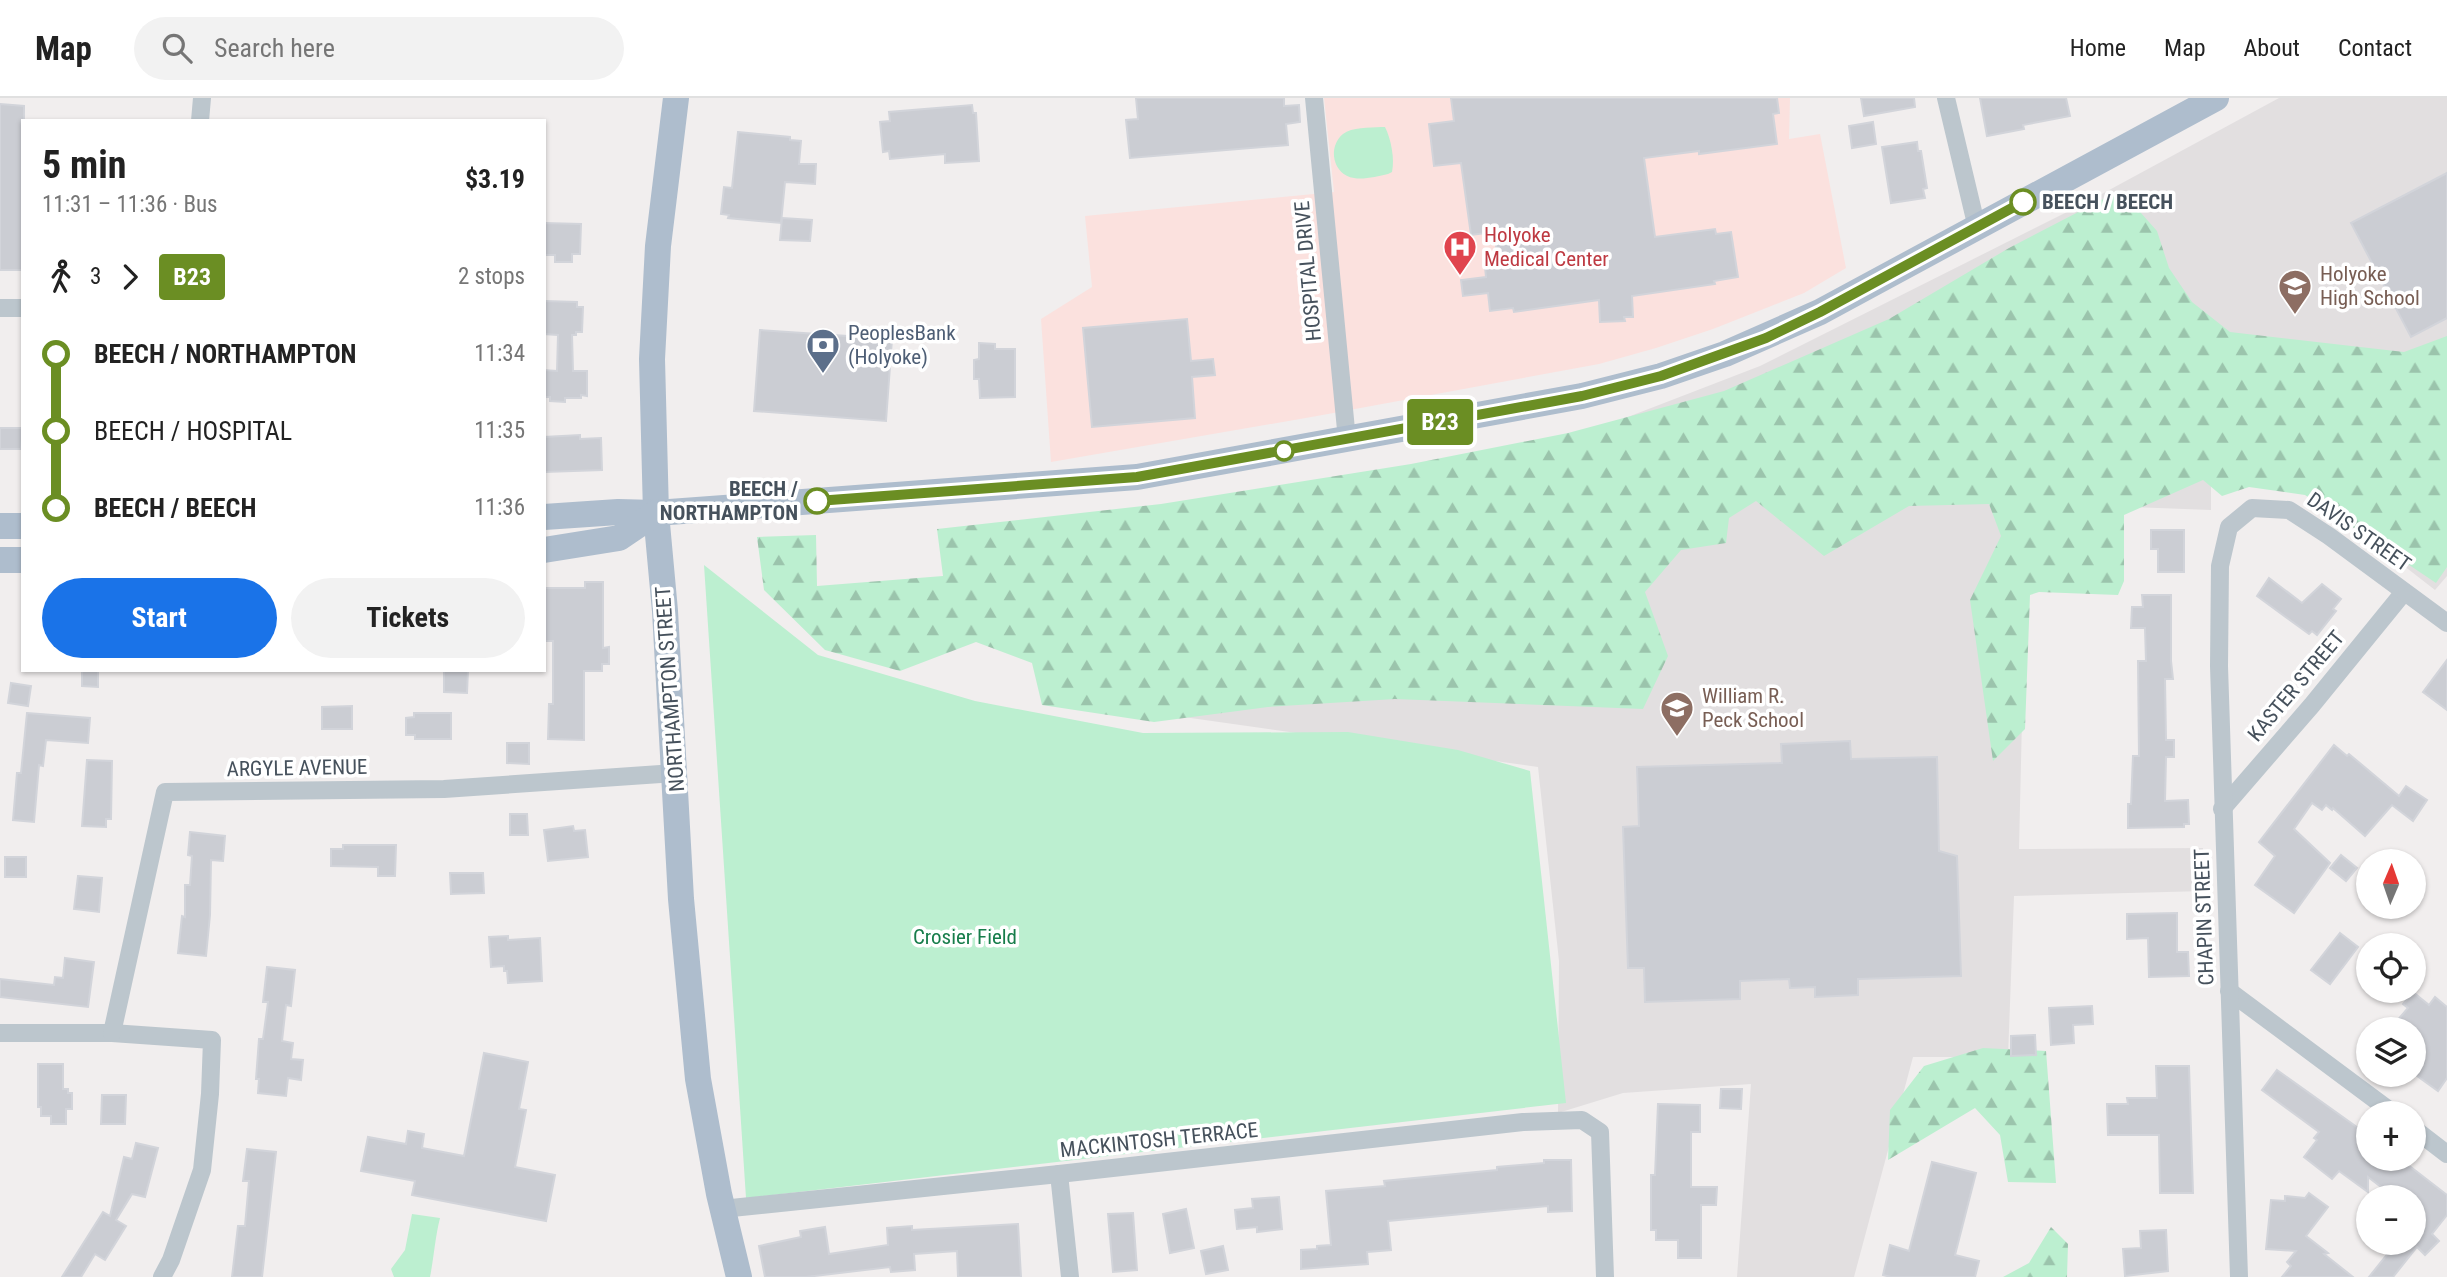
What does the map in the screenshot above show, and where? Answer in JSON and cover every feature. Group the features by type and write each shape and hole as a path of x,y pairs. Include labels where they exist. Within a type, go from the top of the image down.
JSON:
{"main road":[{"name":"NORTHAMPTON STREET","path":"676,98 658,246 652,359 656,513 665,611 681,899 698,1079 722,1209 739,1277"},
{"path":"546,517 618,512 656,513 1137,477 1582,396 1661,376 1766,338 1820,312 2216,98"},
{"path":"546,550 619,538 656,513"},
{"path":"0,526 21,526"},
{"path":"0,560 21,560"}],"street":[{"path":"200,119 202,98"},
{"name":"HOSPITAL DRIVE","path":"1314,98 1347,440"},
{"path":"1946,98 1977,228"},
{"path":"0,308 21,308"},
{"name":"DAVIS STREET","path":"2222,556 2229,527 2252,508 2289,510 2329,536 2447,623"},
{"name":"CHAPIN STREET","path":"2222,556 2218,666 2239,1277"},
{"name":"KASTER STREET","path":"2222,809 2312,705 2403,592"},
{"name":"ARGYLE AVENUE","path":"112,1033 165,792 444,789 675,773"},
{"path":"2229,991 2377,1101"},
{"path":"0,1033 112,1033 212,1040 211,1094 202,1170 171,1260 162,1277"},
{"name":"MACKINTOSH TERRACE","path":"722,1209 1523,1122 1582,1120 1600,1132 1605,1277"},
{"path":"2426,1138 2447,1154"},
{"path":"1059,1174 1070,1277"}],"shaded area":[{"name":"Holyoke Medical Center","path":"1324,98 1790,98 1789,139 1820,134 1846,268 1804,293 1713,329 1599,364 1051,462 1041,319 1092,287 1085,216 1334,192"},
{"name":"William R. Peck School","path":"2279,98 2447,98 2447,576 2435,590 2229,430 2211,453 2211,510 2027,503 2019,849 2203,848 2205,891 2014,896 2008,1057 1913,1057 1854,1277 1737,1277 1751,1084 1623,1093 1558,1113 1559,961 1538,767 1127,709 1550,447 1760,366 2087,202"}],"green space":[{"path":"1385,127 1391,143 1392,172 1358,178 1341,172 1334,153 1343,134 1361,128"},
{"path":"2113,194 2133,204 2157,231 2169,268 2192,302 2230,332 2404,352 2447,336 2447,567 2436,583 2305,495 2249,487 2222,496 2203,480 2124,515 2124,581 2118,595 2039,592 2030,595 2025,729 1993,761 1970,600 2001,536 1989,504 1909,506 1824,556 1756,501 1729,518 1726,543 1681,550 1645,592 1668,656 1643,709 1395,699 1268,707 1154,722 1042,705 1032,663 976,642 900,671 825,650 764,590 757,537 816,535 817,586 943,576 937,529 1161,504 1411,464 1568,433 1724,391 1889,319 2009,248"},
{"name":"Crosier Field","path":"704,565 818,655 975,701 1143,733 1348,732 1458,750 1530,771 1566,1103 746,1198"},
{"path":"1983,1048 2046,1051 2056,1183 2008,1182 2000,1135 1975,1108 1888,1160 1890,1110 1924,1066"},
{"path":"412,1214 440,1218 430,1277 394,1277 391,1269 405,1250"},
{"path":"2051,1227 2068,1244 2067,1277 2003,1277 2029,1263"}],"building":[{"path":"1136,98 1284,98 1284,106 1299,105 1300,122 1286,124 1288,145 1130,158 1126,120 1138,119"},
{"path":"1451,98 1777,98 1779,113 1773,114 1777,144 1644,158 1655,237 1715,229 1716,234 1731,232 1738,277 1714,281 1715,284 1632,296 1633,317 1624,317 1625,321 1600,322 1599,300 1514,312 1513,308 1490,311 1488,293 1463,296 1461,280 1486,277 1485,267 1499,265 1494,232 1471,235 1461,163 1434,166 1429,124 1454,121"},
{"path":"1861,98 1914,98 1915,107 1864,116"},
{"path":"1980,98 2066,98 2070,116 2023,125 2024,129 1987,136"},
{"path":"0,104 24,106 24,119 21,119 21,270 0,270"},
{"path":"972,105 973,113 976,113 979,161 945,163 945,154 890,159 889,151 883,152 880,122 890,121 889,112"},
{"path":"1873,122 1876,144 1852,148 1849,126"},
{"path":"738,132 790,137 790,140 801,141 799,164 816,164 815,184 785,182 781,223 728,218 729,215 721,214 724,187 732,188"},
{"path":"1917,142 1927,188 1923,189 1925,198 1891,203 1882,147"},
{"path":"2447,173 2447,318 2411,337 2351,223"},
{"path":"782,218 812,220 810,241 780,240"},
{"path":"546,223 581,224 580,254 572,254 572,262 555,262 555,255 546,255"},
{"path":"546,301 577,302 577,307 583,307 582,332 572,335 573,371 587,371 587,396 565,398 565,402 550,401 550,397 546,397 546,370 557,371 558,335 546,334"},
{"path":"1187,319 1191,361 1213,359 1215,375 1192,377 1195,418 1092,427 1083,328"},
{"name":"PeoplesBank (Holyoke)","path":"760,330 892,339 886,421 754,411"},
{"path":"979,343 995,344 995,349 1015,349 1015,397 980,398 979,379 974,379 974,360 979,359"},
{"path":"0,428 21,428 21,449 0,449"},
{"path":"580,435 580,439 601,438 602,470 546,472 546,437"},
{"path":"2151,530 2184,530 2184,572 2158,572 2158,549 2151,549"},
{"path":"2269,578 2302,603 2322,584 2341,599 2333,609 2336,611 2317,635 2312,631 2309,634 2257,596"},
{"path":"585,582 603,582 603,648 609,647 609,664 602,664 602,671 584,671 584,740 548,739 549,704 553,704 553,641 546,641 546,588 585,588"},
{"path":"2142,595 2171,595 2173,679 2165,679 2166,740 2174,740 2174,757 2166,757 2165,801 2188,800 2189,824 2184,824 2184,827 2128,828 2133,756 2139,756 2138,661 2146,661 2145,628 2131,628 2132,607 2143,607"},
{"path":"2447,660 2447,710 2423,692"},
{"path":"82,672 98,672 98,687 82,686"},
{"path":"444,672 468,672 467,693 444,692"},
{"path":"11,683 31,686 28,706 8,703"},
{"path":"352,706 352,729 322,729 322,707"},
{"path":"27,713 90,718 88,743 46,740 43,766 39,765 34,822 13,820 17,773 21,773"},
{"path":"414,713 451,713 451,739 415,739 415,735 406,735 406,718 414,717"},
{"path":"1850,741 1851,759 1937,757 1939,851 1957,856 1961,976 1858,979 1858,995 1815,997 1815,987 1790,988 1789,979 1740,981 1740,999 1645,1002 1644,968 1628,968 1623,827 1639,826 1637,767 1782,763 1781,744"},
{"path":"507,743 529,743 529,764 507,763"},
{"path":"2334,745 2347,756 2349,754 2399,796 2406,786 2427,800 2413,821 2392,805 2365,836 2333,808 2332,810 2326,805 2322,810 2312,803 2294,829 2330,863 2294,913 2255,885 2275,856 2259,842"},
{"path":"87,760 112,761 111,819 106,819 106,827 82,826"},
{"path":"510,814 527,814 528,835 510,835"},
{"path":"573,826 574,831 585,830 588,857 548,861 544,830"},
{"path":"190,832 225,836 223,861 211,860 206,956 178,953 182,916 185,917 185,885 190,885"},
{"path":"343,845 396,845 395,876 378,876 378,867 331,866 331,849 343,849"},
{"path":"2341,855 2356,869 2346,881 2330,868"},
{"path":"5,857 26,857 26,877 5,877"},
{"path":"450,873 483,873 484,893 451,894"},
{"path":"78,876 102,878 99,912 74,909"},
{"path":"2177,913 2177,952 2188,952 2189,976 2149,977 2148,938 2127,939 2127,914"},
{"path":"2340,933 2356,945 2356,950 2330,984 2311,970"},
{"path":"508,936 508,940 540,938 542,981 508,983 504,966 491,967 489,937"},
{"path":"65,958 94,962 88,1007 0,997 0,979 54,985 55,977 63,978"},
{"path":"267,967 295,970 291,1006 286,1005 282,1041 293,1043 291,1059 303,1060 301,1080 288,1078 286,1096 258,1093 259,1079 256,1079 259,1039 263,1039 268,1002 263,1002"},
{"path":"2435,997 2447,1007 2447,1078 2438,1091 2426,1082 2426,1017 2400,1017 2408,1008 2403,1004 2426,1003 2429,1005"},
{"path":"2092,1006 2093,1024 2073,1025 2074,1043 2051,1045 2049,1008"},
{"path":"2035,1035 2036,1055 2011,1056 2011,1036"},
{"path":"484,1053 528,1062 519,1109 526,1110 515,1167 555,1175 546,1221 412,1195 415,1181 361,1171 368,1137 406,1144 408,1131 424,1134 422,1148 464,1156"},
{"path":"38,1064 63,1064 63,1089 72,1093 72,1109 66,1109 66,1124 51,1124 51,1116 41,1116 41,1107 38,1107"},
{"path":"2156,1066 2189,1066 2193,1193 2160,1193 2159,1135 2108,1135 2107,1104 2128,1104 2127,1098 2157,1098"},
{"path":"2277,1070 2356,1126 2356,1171 2416,1171 2447,1195 2447,1215 2432,1234 2439,1241 2426,1254 2426,1185 2378,1185 2368,1177 2368,1185 2358,1185 2339,1171 2332,1179 2304,1157 2317,1140 2314,1138 2319,1132 2262,1090"},
{"path":"1721,1089 1742,1089 1741,1109 1720,1108"},
{"path":"102,1095 126,1095 125,1124 101,1124"},
{"path":"1658,1104 1700,1105 1700,1132 1691,1132 1691,1187 1717,1187 1716,1205 1701,1205 1701,1258 1678,1258 1678,1240 1656,1240 1656,1230 1651,1230 1651,1175 1655,1175"},
{"path":"136,1143 158,1148 145,1197 132,1194 116,1220 126,1226 105,1260 95,1254 81,1277 62,1277 103,1212 110,1216 124,1157 132,1159"},
{"path":"247,1149 276,1152 262,1277 232,1277 238,1226 245,1226 249,1181 243,1181"},
{"path":"1544,1160 1571,1160 1572,1211 1548,1212 1548,1206 1388,1221 1391,1250 1367,1252 1368,1264 1301,1269 1301,1250 1331,1245 1326,1191 1385,1186 1384,1181 1497,1170 1497,1167 1544,1163"},
{"path":"1932,1162 1976,1173 1955,1255 1979,1261 1975,1277 1883,1275 1890,1245 1909,1251"},
{"path":"2309,1193 2328,1207 2306,1236 2353,1277 2282,1277 2291,1266 2287,1262 2296,1251 2266,1249 2271,1200 2285,1201 2285,1196 2305,1198"},
{"path":"1279,1197 1282,1229 1257,1232 1257,1227 1237,1229 1235,1210 1253,1208 1252,1199"},
{"path":"1186,1209 1194,1248 1170,1253 1163,1214"},
{"path":"1133,1213 1137,1270 1113,1272 1108,1214"},
{"path":"1018,1224 1021,1277 958,1277 957,1251 914,1254 915,1270 891,1272 890,1267 806,1277 765,1277 759,1246 801,1237 800,1231 825,1227 829,1254 888,1245 887,1228 912,1226 912,1230"},
{"path":"2166,1230 2168,1271 2125,1276 2123,1249 2141,1248 2140,1231"},
{"path":"1223,1246 1228,1270 1206,1274 1201,1251"},
{"path":"2387,1255 2411,1255 2393,1277 2369,1277"}],"bus line":[{"name":"B23","path":"817,501 1137,477 1582,396 1661,376 1766,338 1820,312 2023,202"}],"place":[{"name":"BEECH / BEECH","path":"2023,202"},
{"name":"Holyoke Medical Center","path":"1460,277"},
{"name":"Holyoke High School","path":"2295,316"},
{"name":"PeoplesBank (Holyoke)","path":"823,375"},
{"name":"BEECH / NORTHAMPTON","path":"817,501"},
{"name":"William R. Peck School","path":"1677,738"}]}
